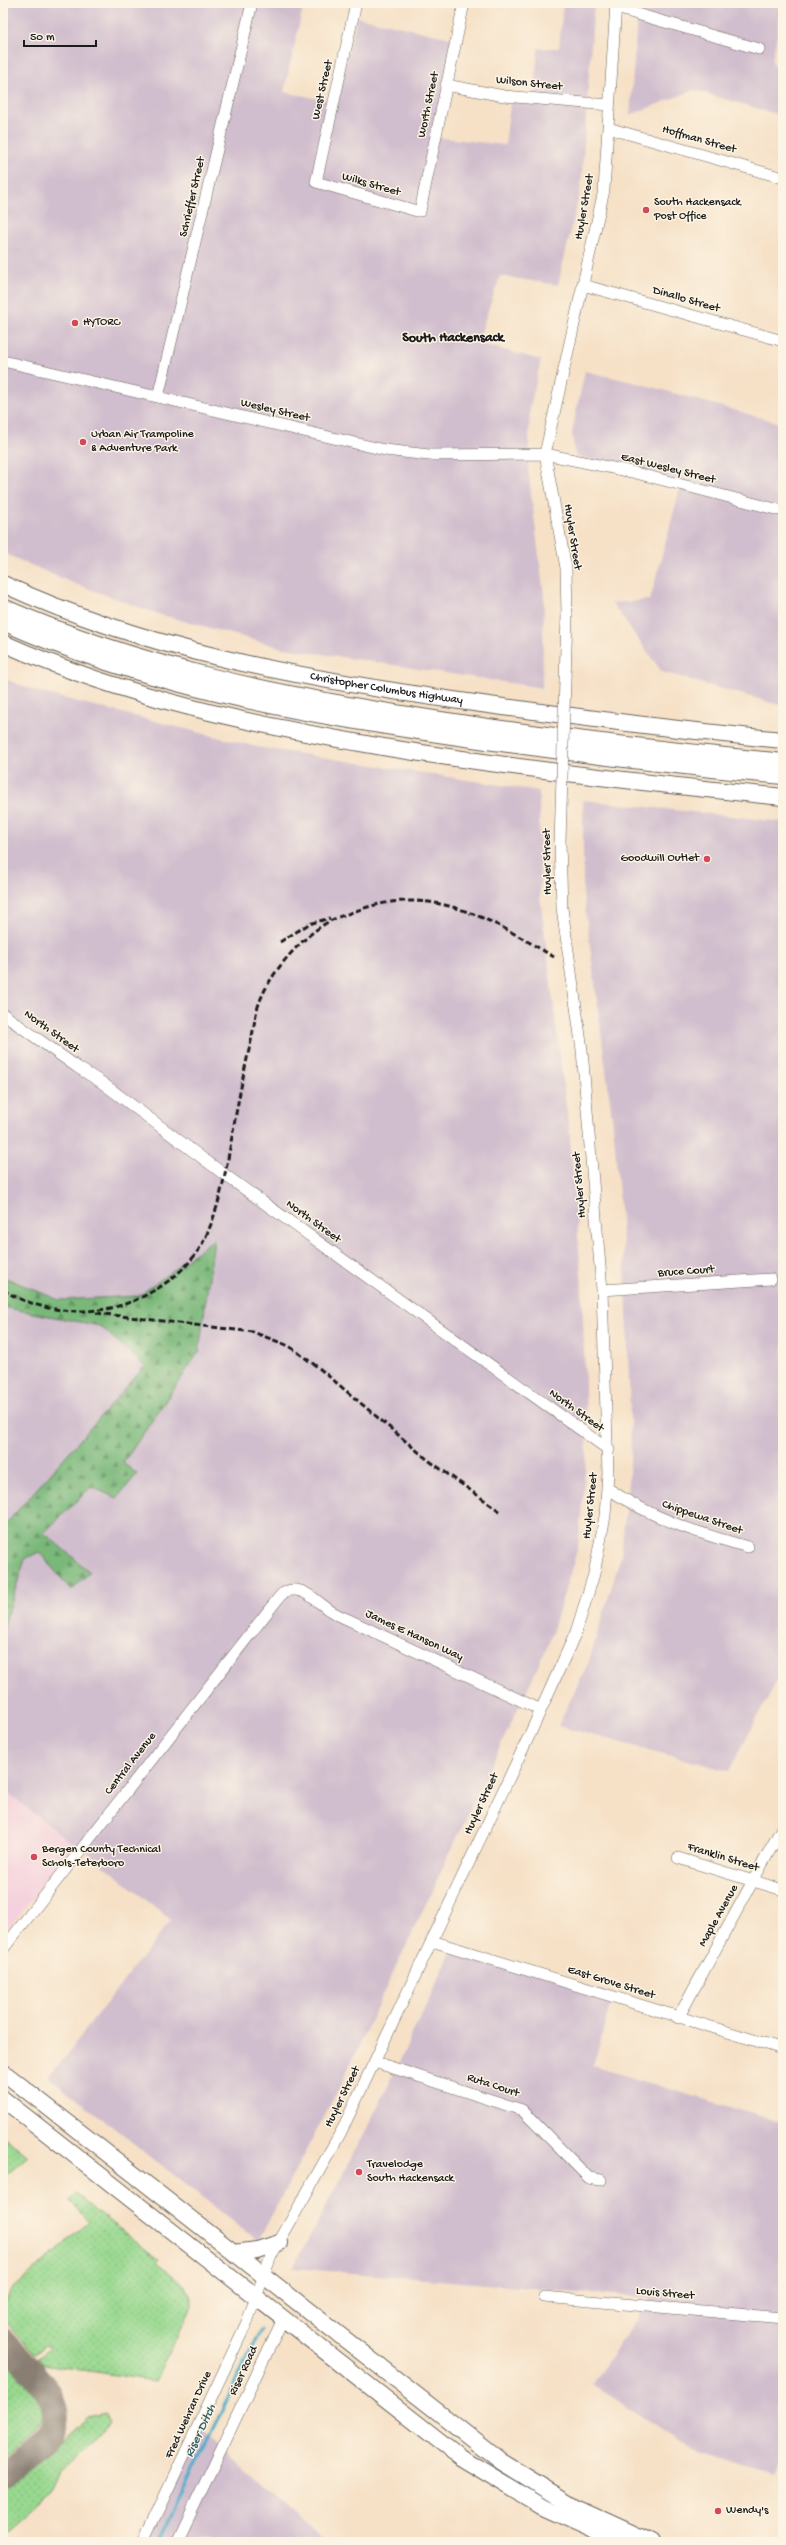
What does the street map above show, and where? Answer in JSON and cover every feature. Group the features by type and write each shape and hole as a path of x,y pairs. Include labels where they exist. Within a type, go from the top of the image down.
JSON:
{"highway":[{"name":"Christopher Columbus Highway","path":"3,584 81,617 147,639 214,658 282,672 532,711 783,740"},
{"name":"Christopher Columbus Highway","path":"3,607 64,632 130,656 197,675 266,691 472,725 783,762"},
{"path":"3,622 80,653 147,676 214,694 283,709 537,748 783,776"},
{"path":"3,644 96,679 157,698 281,729 502,765 783,797"},
{"path":"3,2072 502,2462 531,2482 592,2515 651,2542"},
{"path":"3,2099 256,2298 474,2466 540,2506 613,2540"},
{"path":"105,2179 173,2220 238,2270 264,2277"},
{"path":"234,2254 257,2250 279,2243"},
{"path":"256,2298 285,2307 361,2367 406,2388"}],"street":[{"name":"Schrieffer Street","path":"158,397 252,3"},
{"name":"West Street","path":"316,182 356,3"},
{"name":"Worth Street","path":"419,211 464,3"},
{"path":"616,5 759,49"},
{"name":"Huyler Street","path":"256,2298 271,2256 337,2138 375,2062 541,1710 576,1632 586,1603 602,1536 608,1488 609,1450 602,1290 582,1050 562,908 560,842 567,615 566,568 545,454 604,190 616,5"},
{"name":"Wilson Street","path":"446,85 504,96 609,105"},
{"name":"Hoffman Street","path":"608,128 783,178"},
{"name":"Wilks Street","path":"316,182 419,211"},
{"name":"Dinallo Street","path":"583,285 783,341"},
{"name":"Wesley Street","path":"3,361 408,453 429,455 545,454"},
{"name":"East Wesley Street","path":"545,454 620,469 783,511"},
{"name":"North Street","path":"3,1014 77,1067 101,1082 225,1175 609,1450"},
{"name":"Bruce Court","path":"602,1290 771,1279"},
{"name":"Chippewa Street","path":"608,1488 648,1513 669,1522 748,1547"},
{"name":"James E Hanson Way","path":"280,1596 290,1589 308,1594 330,1611 541,1710"},
{"name":"Central Avenue","path":"3,1949 280,1596"},
{"name":"Maple Avenue","path":"678,2018 783,1826"},
{"name":"Franklin Street","path":"678,1858 783,1890"},
{"name":"East Grove Street","path":"432,1941 678,2018 783,2049"},
{"name":"Ruta Court","path":"375,2062 522,2110 589,2178 601,2180"},
{"name":"Louis Street","path":"544,2296 783,2318"},
{"name":"Fred Wehran Drive","path":"143,2542 256,2298"},
{"name":"Riser Road","path":"177,2542 283,2319"}],"shaded area":[{"path":"3,3 304,3 284,92 336,102 357,17 459,40 435,137 505,145 511,97 534,99 538,48 559,48 563,3 594,3 581,187 558,285 500,276 477,343 541,360 530,407 528,468 544,596 542,688 283,648 155,613 70,582 3,553"},
{"path":"638,3 783,3 772,61 783,81 783,116 694,90 630,115"},
{"path":"585,371 645,385 783,424 783,706 662,672 612,603 650,600 681,485 575,456 572,432"},
{"path":"3,678 39,692 257,747 539,791 540,897 570,1137 582,1286 587,1451 578,1547 549,1643 337,2092 258,2241 49,2077 171,1920 82,1848 68,1840 3,1789"},
{"path":"583,800 783,822 783,1669 729,1771 558,1726 589,1661 621,1556 631,1452 626,1284 614,1133 583,892"},
{"name":"Bergen County Technical Schols-Teterboro","path":"3,1789 74,1844 62,1864 3,1934"},
{"path":"453,1948 614,1994 593,2066 783,2123 783,2453 776,2475 693,2450 592,2384 651,2298 293,2268 376,2111"},
{"path":"202,2429 323,2542 147,2542"}],"green space":[{"path":"214,1239 199,1352 123,1463 137,1474 117,1498 91,1487 44,1533 90,1572 71,1590 39,1552 25,1559 3,1629 3,1527 145,1366 100,1326 3,1307 3,1277 59,1300 139,1296"},
{"path":"3,2136 28,2156 3,2178"},
{"path":"76,2194 159,2260 156,2263 180,2282 189,2293 192,2307 155,2381 43,2364 38,2358 50,2349 46,2345 35,2354 3,2319 3,2303 13,2289 89,2222 70,2200"},
{"path":"3,2360 32,2389 42,2407 42,2416 36,2429 3,2458"},
{"path":"105,2413 110,2423 107,2427 61,2469 52,2490 3,2534 3,2493 88,2417"}],"waterway":[{"name":"Riser Ditch","path":"159,2542 261,2329"}],"taxiway":[{"path":"3,2341 44,2386 51,2399 55,2412 54,2425 47,2438 3,2477"}],"railway":[{"path":"3,1290 16,1297 43,1307 72,1311 101,1310 127,1303 152,1292 175,1276 194,1257 208,1233 218,1204 258,1006 265,990 279,967 309,935 320,927 338,917 381,904 408,901 433,903 458,909 482,918 506,929 554,957"},
{"path":"280,942 309,924 330,918"},
{"path":"96,1313 253,1332 289,1346 319,1368 428,1460 501,1512"}],"place":[{"name":"South Hackensack Post Office","path":"646,210"},
{"name":"HYTORC","path":"75,323"},
{"name":"Urban Air Trampoline & Adventure Park","path":"83,442"},
{"name":"Goodwill Outlet","path":"707,859"},
{"name":"Bergen County Technical Schols-Teterboro","path":"34,1857"},
{"name":"Travelodge South Hackensack","path":"359,2172"},
{"name":"Wendy's","path":"718,2511"}],"district":[{"name":"South Hackensack","path":"453,338"}]}
